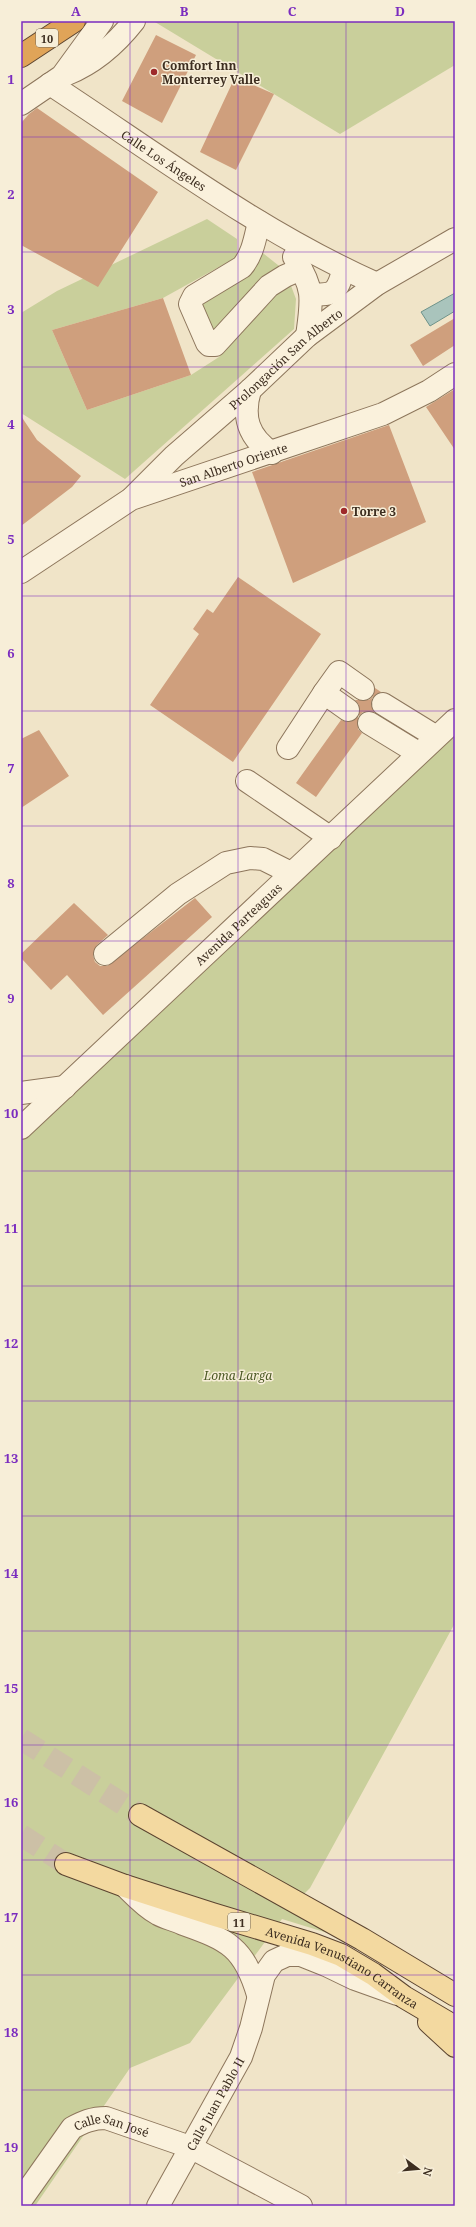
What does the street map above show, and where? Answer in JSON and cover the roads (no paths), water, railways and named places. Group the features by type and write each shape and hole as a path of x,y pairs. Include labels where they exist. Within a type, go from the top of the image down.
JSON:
{"highway":[{"name":"10","path":"21,56 74,21"}],"main road":[{"path":"140,1815 362,1939 421,1976 455,1995"},
{"name":"Avenida Venustiano Carranza","path":"66,1864 125,1886 312,1944 341,1955 373,1974 404,1997 455,2027"},
{"path":"421,1976 455,1986"},
{"path":"404,1997 455,2046"}],"street":[{"path":"56,80 102,21"},
{"path":"21,104 56,80 86,66 104,52 134,21"},
{"name":"Calle Los Ángeles","path":"56,80 279,235 344,269 377,284"},
{"path":"259,222 253,249 242,267 194,296 190,301 207,343 212,346 215,345 269,286 285,276 301,269"},
{"name":"Calle Los Ángeles","path":"279,235 301,269 311,294 307,336"},
{"name":"Prolongación San Alberto","path":"131,499 174,456 250,390 307,336 377,284 454,241"},
{"path":"311,294 326,295 334,292 338,286 344,269"},
{"name":"San Alberto Oriente","path":"21,572 131,499 272,453 383,414 428,391 455,374"},
{"path":"250,390 246,403 247,422 260,445 272,453"},
{"path":"288,748 339,672 363,689"},
{"path":"324,693 348,710"},
{"path":"383,704 435,736"},
{"name":"Avenida Parteaguas","path":"21,1128 291,873 331,838 435,736 455,720"},
{"path":"369,723 418,753"},
{"path":"247,781 331,838"},
{"path":"105,954 178,894 226,863 250,858 263,859 291,873"},
{"path":"21,1093 65,1087"},
{"path":"125,1886 142,1904 158,1914 216,1936 229,1944 240,1954 247,1966 258,1995"},
{"name":"Calle Juan Pablo II","path":"158,2206 241,2057 251,2028 258,1995 268,1966 280,1958 293,1954 310,1958 355,1980 404,1997"},
{"name":"Calle San José","path":"21,2200 72,2128 84,2121 95,2118 106,2118 190,2147 300,2206"}],"water":[{"path":"455,293 455,311 430,326 421,312"}],"tunnel":[{"path":"21,1739 140,1815"},
{"path":"21,1835 66,1864"}],"place":[{"name":"Comfort Inn Monterrey Valle","path":"154,72"},
{"name":"Torre 3","path":"344,511"}],"park label":[{"name":"Loma Larga","path":"238,1375"}]}
